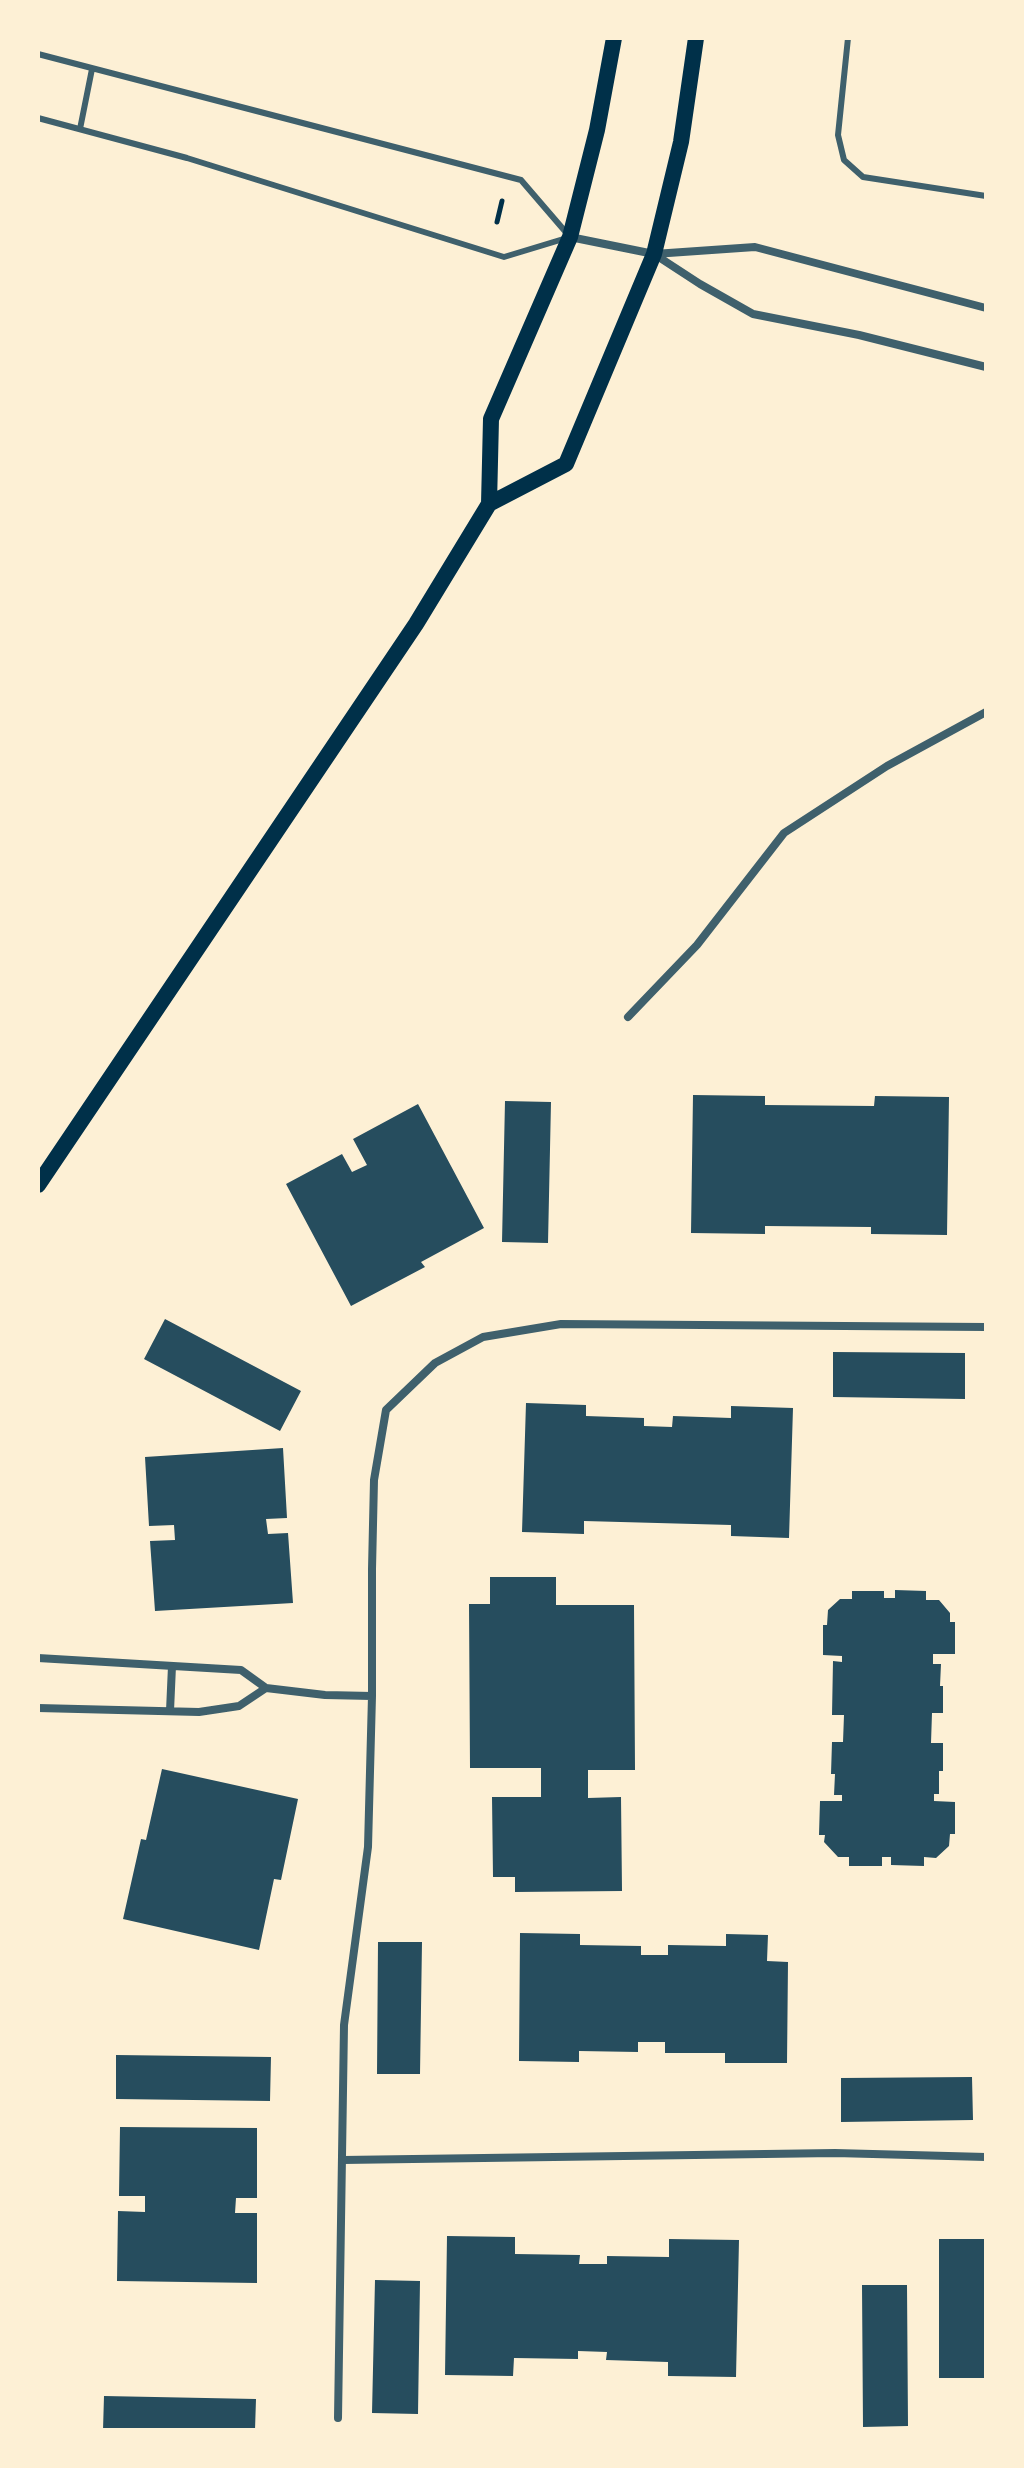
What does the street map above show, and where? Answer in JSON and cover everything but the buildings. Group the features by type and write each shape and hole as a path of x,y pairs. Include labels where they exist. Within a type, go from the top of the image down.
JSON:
{"main road":[{"path":"38,1185 416,624 489,504 491,419 570,237 597,130 614,38"},
{"path":"489,504 566,464 654,254 681,142 696,38"}],"street":[{"path":"570,237 654,254 755,247 986,308"},
{"path":"654,254 753,314 859,335 986,367"},
{"path":"628,1017 697,945 784,833 887,766 986,712"},
{"path":"338,2418 344,2025 368,1847 374,1480 386,1410 435,1363 483,1337 561,1324 986,1327"},
{"path":"38,1658 241,1670 266,1688 325,1695 372,1696"},
{"path":"170,1711 172,1666"},
{"path":"38,1708 199,1712 239,1706 266,1688"},
{"path":"343,2160 835,2153 986,2157"}],"lane":[{"path":"848,38 838,135 844,160 863,177 986,196"},
{"path":"38,54 521,180 570,237 504,257 187,158 38,118"},
{"path":"80,129 92,69"}],"path":[{"path":"497,222 502,201"}]}
